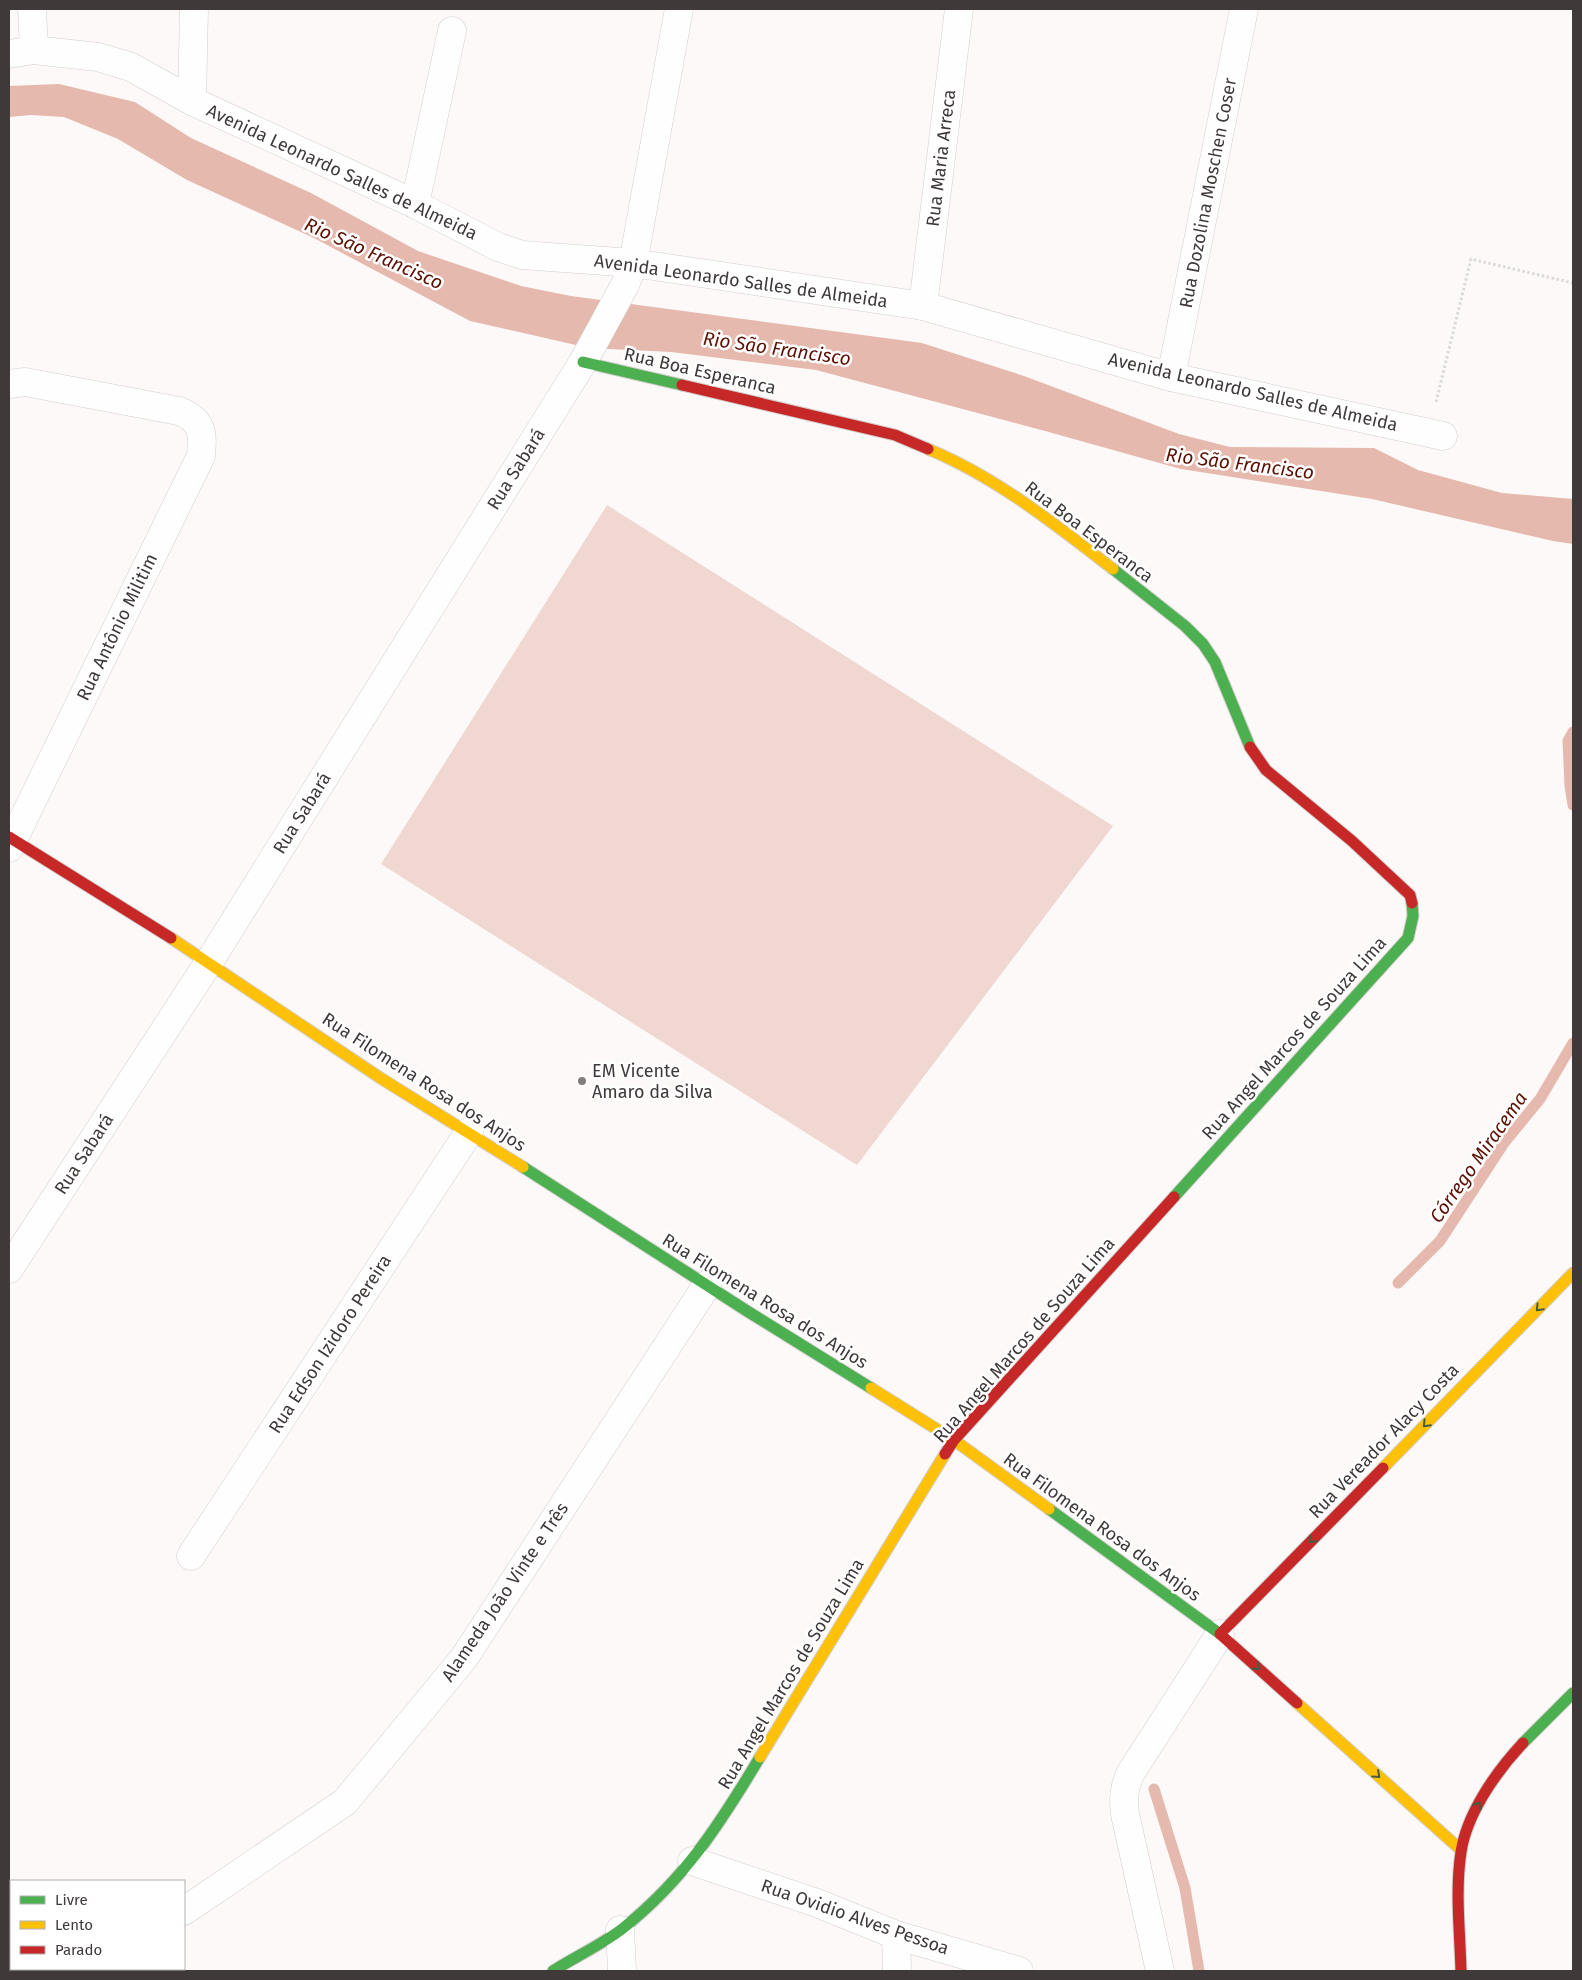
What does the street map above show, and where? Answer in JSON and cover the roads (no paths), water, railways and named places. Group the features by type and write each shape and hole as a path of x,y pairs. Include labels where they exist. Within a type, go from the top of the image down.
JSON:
{"street":[{"path":"22,52 32,9"},
{"path":"192,101 194,9"},
{"path":"586,357 629,273 679,9"},
{"name":"Rua Maria Arreca","path":"923,306 959,9"},
{"name":"Rua Dozolina Moschen Coser","path":"1171,377 1244,9"},
{"path":"415,204 452,31"},
{"name":"Avenida Leonardo Salles de Almeida","path":"22,52 98,57 131,67 192,101 415,204 498,247 522,255 629,273 923,306 1171,377 1436,434"},
{"name":"Rua Boa Esperanca","path":"586,357 896,435 928,447 1019,498 1184,626 1203,644 1215,662 1252,752 1266,770 1352,841 1410,895 1414,906 1412,927 1408,938"},
{"name":"Rua Sabará","path":"9,1269 209,962 586,357"},
{"name":"Rua Antônio Militim","path":"10,842 201,456 202,438 199,425 192,416 179,411 17,383"},
{"name":"Rua Filomena Rosa dos Anjos","path":"10,842 209,962 382,1079 470,1132 707,1285 954,1440 1220,1634 1461,1850"},
{"name":"Rua Angel Marcos de Souza Lima","path":"552,1971 620,1930 658,1898 692,1861 733,1802 954,1440 1408,938"},
{"name":"Rua Edson Izidoro Pereira","path":"191,1556 470,1132"},
{"name":"Rua Vereador Alacy Costa","path":"1220,1634 1573,1273"},
{"name":"Alameda João Vinte e Três","path":"185,1910 345,1802 464,1658 707,1285"},
{"path":"1160,1971 1125,1814 1124,1788 1130,1774 1220,1634"},
{"path":"1460,1971 1458,1879 1461,1850 1473,1815 1490,1783 1521,1745 1573,1693"},
{"name":"Rua Ovidio Alves Pessoa","path":"692,1861 817,1903 896,1935 1019,1971"},
{"path":"620,1930 622,1971"},
{"path":"896,1935 897,1971"}],"water":[{"name":"Rio São Francisco","path":"59,84 135,102 191,138 311,193 418,251 521,286 571,296 922,343 1024,376 1179,434 1230,447 1374,448 1418,470 1502,493 1573,499 1573,544 1372,499 1181,469 816,370 671,352 589,348 470,321 314,238 187,180 118,139 64,117 31,115 9,117 9,86"}],"waterway":[{"name":"Córrego Miracema","path":"1573,732 1568,741 1570,786 1573,805"},
{"name":"Córrego Miracema","path":"1398,1283 1440,1241 1504,1143 1540,1099 1573,1043"},
{"name":"Córrego Miracema","path":"1154,1789 1185,1888 1199,1971"}],"place":[{"name":"EM Vicente Amaro da Silva","path":"582,1081"}]}
